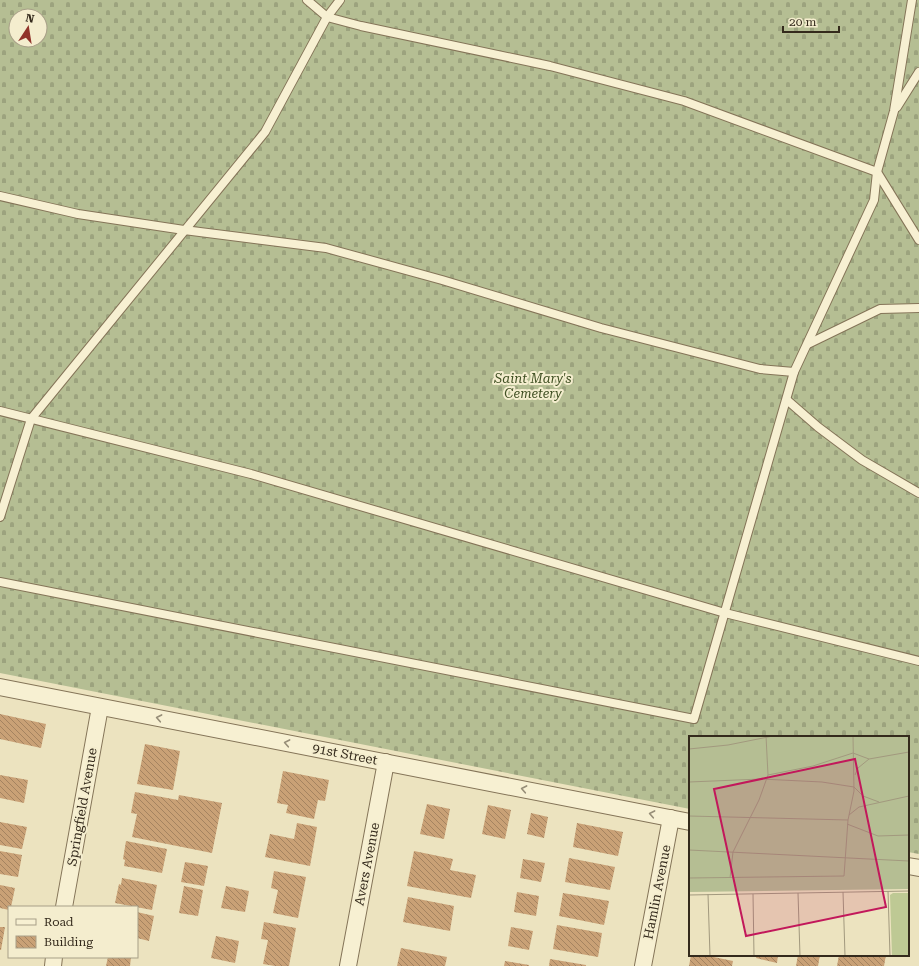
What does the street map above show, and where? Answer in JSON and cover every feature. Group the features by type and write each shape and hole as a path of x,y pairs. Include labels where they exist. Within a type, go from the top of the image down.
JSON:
{"street":[{"name":"91st Street","path":"0,688 689,822"},
{"name":"Springfield Avenue","path":"64,906 100,707"},
{"name":"Avers Avenue","path":"348,966 386,762"},
{"name":"Hamlin Avenue","path":"642,966 671,818"},
{"path":"909,866 919,868"}],"lane":[{"path":"307,0 327,17 360,26 550,66 684,101 877,172 919,240"},
{"path":"0,517 31,419 264,132 327,17 340,0"},
{"path":"0,582 694,719 794,372 874,200 877,172 894,111 912,0"},
{"path":"894,111 919,72"},
{"path":"0,196 78,214 184,230 326,248 442,280 600,328 760,369 794,372"},
{"path":"808,344 880,309 919,308"},
{"path":"787,400 818,427 862,460 919,493"},
{"path":"0,411 251,474 725,613 919,661"}],"green space":[{"name":"Saint Mary's Cemetery","path":"0,0 919,0 919,854 909,852 909,736 689,736 689,809 0,673"}],"building":[{"path":"0,714 46,724 41,748 0,739"},
{"path":"145,744 180,751 173,790 137,784"},
{"path":"283,771 329,780 325,801 318,800 314,819 286,813 288,805 277,803"},
{"path":"0,775 28,780 24,803 0,798"},
{"path":"135,792 178,800 179,795 222,803 212,853 132,837 137,814 131,813"},
{"path":"427,804 450,809 444,839 420,834"},
{"path":"488,805 511,810 505,839 482,834"},
{"path":"531,813 548,817 544,838 527,834"},
{"path":"0,822 27,827 22,849 0,845"},
{"path":"297,823 317,827 310,866 265,857 270,834 294,839"},
{"path":"577,823 623,832 618,856 573,847"},
{"path":"126,841 167,849 162,873 124,866 125,860 123,859"},
{"path":"0,851 22,855 18,877 0,874"},
{"path":"414,851 453,859 450,870 476,875 471,898 407,886"},
{"path":"569,858 615,867 610,890 565,882"},
{"path":"523,859 545,863 541,882 520,878"},
{"path":"185,862 208,866 204,886 181,882"},
{"path":"274,871 306,877 298,918 273,913 278,890 271,888"},
{"path":"122,878 157,885 152,910 138,907 138,906 115,903 119,884 121,885"},
{"path":"0,885 15,888 11,906 8,906 8,910 0,908"},
{"path":"184,886 203,890 198,916 179,913"},
{"path":"226,886 249,891 245,912 221,908"},
{"path":"517,892 539,896 536,916 514,912"},
{"path":"563,893 609,901 604,925 559,916"},
{"path":"408,897 454,906 450,931 403,922"},
{"path":"138,912 154,916 149,941 138,938"},
{"path":"264,922 296,928 289,966 263,964 268,940 261,939"},
{"path":"557,925 602,933 598,957 553,949"},
{"path":"0,927 5,927 1,950 0,950"},
{"path":"511,927 533,931 529,950 508,946"},
{"path":"216,936 239,941 235,963 211,958"},
{"path":"401,948 447,957 445,966 397,966"},
{"path":"691,956 709,956 733,961 732,966 689,966"},
{"path":"757,956 778,956 777,963 756,958"},
{"path":"798,956 820,956 818,966 796,966"},
{"path":"839,956 886,956 884,966 837,966"},
{"path":"108,958 131,958 130,966 106,966"},
{"path":"550,959 586,965 586,966 549,966"},
{"path":"505,961 529,965 529,966 504,966"}]}
